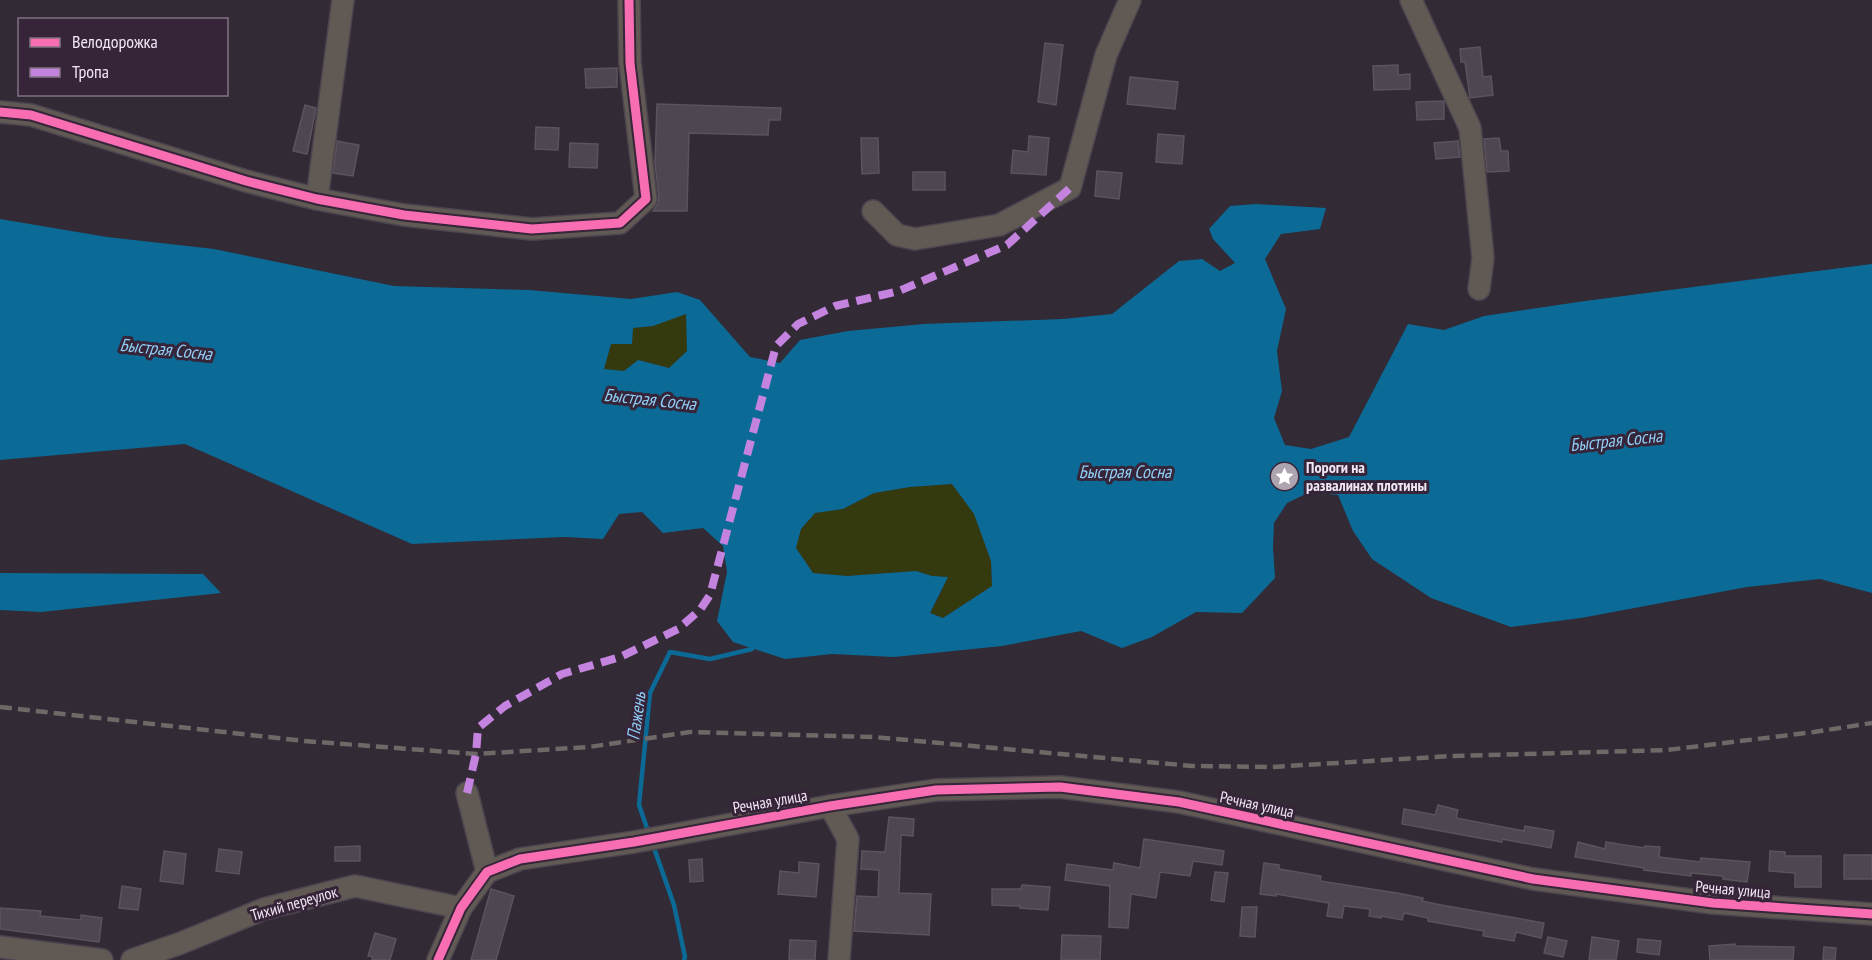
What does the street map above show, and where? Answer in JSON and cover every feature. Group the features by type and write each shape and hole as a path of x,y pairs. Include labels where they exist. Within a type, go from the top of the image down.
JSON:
{"street":[{"path":"317,199 343,0"},
{"path":"0,112 31,115 246,181 317,199 404,215 532,230 620,223 646,199 630,63 629,0"},
{"path":"873,211 897,235 915,239 999,225 1070,188 1106,55 1130,0"},
{"path":"1411,0 1470,128 1483,258 1479,289"},
{"name":"Речная улица","path":"487,872 520,859 634,842 830,806 936,790 1060,787 1179,802 1533,879 1713,903 1872,914"},
{"path":"438,960 461,908 487,872 467,793"},
{"path":"830,806 848,839 839,960"},
{"name":"Тихий переулок","path":"132,960 180,952 264,909 356,886 461,908"},
{"path":"0,947 102,960"}],"green space":[{"path":"686,313 687,351 669,368 638,360 624,371 604,369 611,344 633,328 653,326"},
{"path":"952,484 974,513 991,561 992,586 943,618 930,613 947,577 932,576 916,571 847,576 813,573 796,548 801,529 815,513 843,509 874,493 910,487"}],"water":[{"name":"Быстрая Сосна","path":"1256,204 1326,208 1320,229 1281,234 1265,259 1286,309 1277,351 1282,391 1274,418 1285,445 1311,449 1349,437 1408,324 1444,330 1484,316 1872,264 1872,593 1820,579 1747,587 1581,618 1511,627 1431,598 1372,559 1353,531 1338,495 1310,492 1287,503 1274,523 1275,578 1242,613 1196,612 1152,637 1122,648 1081,631 1002,646 894,657 832,654 785,659 733,642 717,621 727,572 723,546 703,528 663,533 642,512 619,514 603,539 565,537 412,544 185,444 0,460 0,219 107,237 214,249 394,286 529,290 631,299 677,292 700,300 750,357 780,363 800,340 848,331 924,324 1063,319 1112,314 1179,261 1202,259 1220,271 1235,263 1213,239 1209,229 1230,206","holes":["686,314 687,351 669,368 638,360 624,371 604,369 611,344 632,344 633,328 653,326","952,484 974,514 991,561 992,586 943,618 930,613 948,577 932,576 916,571 847,576 813,573 796,548 801,529 815,513 843,509 874,493 910,487"]},
{"path":"0,573 203,574 221,593 41,612 0,610"}],"building":[{"path":"1045,43 1063,45 1056,105 1038,102"},
{"path":"1480,47 1483,77 1491,76 1493,95 1470,98 1465,62 1461,62 1460,49"},
{"path":"1398,65 1398,75 1410,74 1410,89 1374,90 1373,66"},
{"path":"617,68 617,87 586,88 585,69"},
{"path":"1130,77 1178,82 1175,109 1127,104"},
{"path":"1444,101 1444,119 1417,120 1416,102"},
{"path":"657,104 781,108 780,120 769,120 768,135 689,133 687,211 653,211 659,198 655,164"},
{"path":"305,105 316,108 307,154 293,151"},
{"path":"536,127 559,128 558,150 535,149"},
{"path":"1158,134 1184,136 1182,164 1156,162"},
{"path":"1029,136 1049,138 1046,175 1011,173 1013,150 1028,152"},
{"path":"861,138 878,138 879,173 862,174"},
{"path":"1499,138 1501,151 1508,151 1509,171 1487,172 1484,139"},
{"path":"337,141 359,145 353,176 333,173"},
{"path":"1458,141 1460,157 1436,159 1434,143"},
{"path":"570,143 598,144 597,168 569,167"},
{"path":"1097,171 1122,173 1119,199 1095,196"},
{"path":"913,172 945,172 945,190 913,190"},
{"path":"1438,805 1458,810 1456,818 1524,831 1525,826 1554,831 1551,848 1502,839 1502,842 1402,824 1404,809 1435,815"},
{"path":"889,817 914,819 913,836 901,835 899,893 931,894 929,935 854,931 857,896 878,897 879,870 861,869 862,851 885,852"},
{"path":"1144,839 1224,851 1222,865 1193,861 1190,876 1160,872 1156,898 1131,894 1128,928 1109,927 1110,886 1065,880 1067,864 1113,870 1114,863 1140,868"},
{"path":"1578,842 1605,849 1606,842 1645,848 1645,846 1660,847 1659,857 1700,862 1701,858 1750,862 1747,882 1723,879 1723,876 1691,873 1691,876 1644,870 1644,868 1575,857"},
{"path":"360,846 360,861 335,861 335,847"},
{"path":"219,849 242,852 239,874 216,871"},
{"path":"164,851 186,854 183,884 160,881"},
{"path":"1770,851 1785,852 1785,856 1821,856 1821,887 1795,887 1795,873 1769,871"},
{"path":"1844,855 1872,855 1872,879 1844,879"},
{"path":"702,859 703,881 690,882 689,860"},
{"path":"799,862 819,864 816,897 778,894 780,871 799,873"},
{"path":"1264,863 1279,865 1279,869 1321,876 1320,881 1397,893 1423,898 1422,901 1441,905 1544,923 1541,938 1516,932 1514,941 1483,936 1484,931 1428,921 1428,918 1404,913 1402,920 1381,916 1381,918 1369,916 1370,909 1344,906 1342,918 1327,916 1329,903 1276,894 1276,896 1260,894"},
{"path":"1215,872 1228,873 1224,902 1211,900"},
{"path":"1022,885 1050,887 1048,910 992,905 992,889 1021,889"},
{"path":"122,886 141,889 138,910 119,908"},
{"path":"491,889 514,896 496,960 471,960"},
{"path":"1242,907 1257,907 1255,937 1240,936"},
{"path":"0,908 41,911 40,916 81,920 81,915 102,918 99,942 0,929"},
{"path":"375,933 396,939 390,960 372,960 373,957 368,956"},
{"path":"1062,935 1101,936 1100,960 1061,960"},
{"path":"1548,937 1567,941 1563,957 1544,953"},
{"path":"1592,937 1619,941 1616,960 1589,960"},
{"path":"1638,939 1661,941 1659,955 1637,952"},
{"path":"790,940 816,941 815,960 789,960"},
{"path":"1735,944 1736,946 1794,947 1793,960 1710,960 1709,946"},
{"path":"1824,947 1836,948 1835,960 1823,960"}],"waterway":[{"name":"Пажень","path":"649,834 639,805 650,693 670,652 710,659 752,649 753,645"},
{"name":"Пажень","path":"653,845 674,905 684,960"}],"railway":[{"path":"0,707 304,741 476,754 589,747 690,732 874,737 1192,766 1271,767 1452,756 1667,750 1872,723"}],"marked path":[{"path":"467,793 476,754 478,728 505,706 562,674 620,657 678,629 700,610 710,595 776,346 798,324 835,306 899,291 1007,245 1070,188"}],"cycle path":[{"path":"0,112 31,115 246,181 317,199 404,215 532,229 620,223 646,199 630,63 629,0"},
{"path":"438,960 461,908 487,872 520,859 634,842 830,806 936,790 1060,787 1179,802 1533,879 1713,903 1872,914"}],"place":[{"name":"Пороги на развалинах плотины","path":"1285,476"}]}
